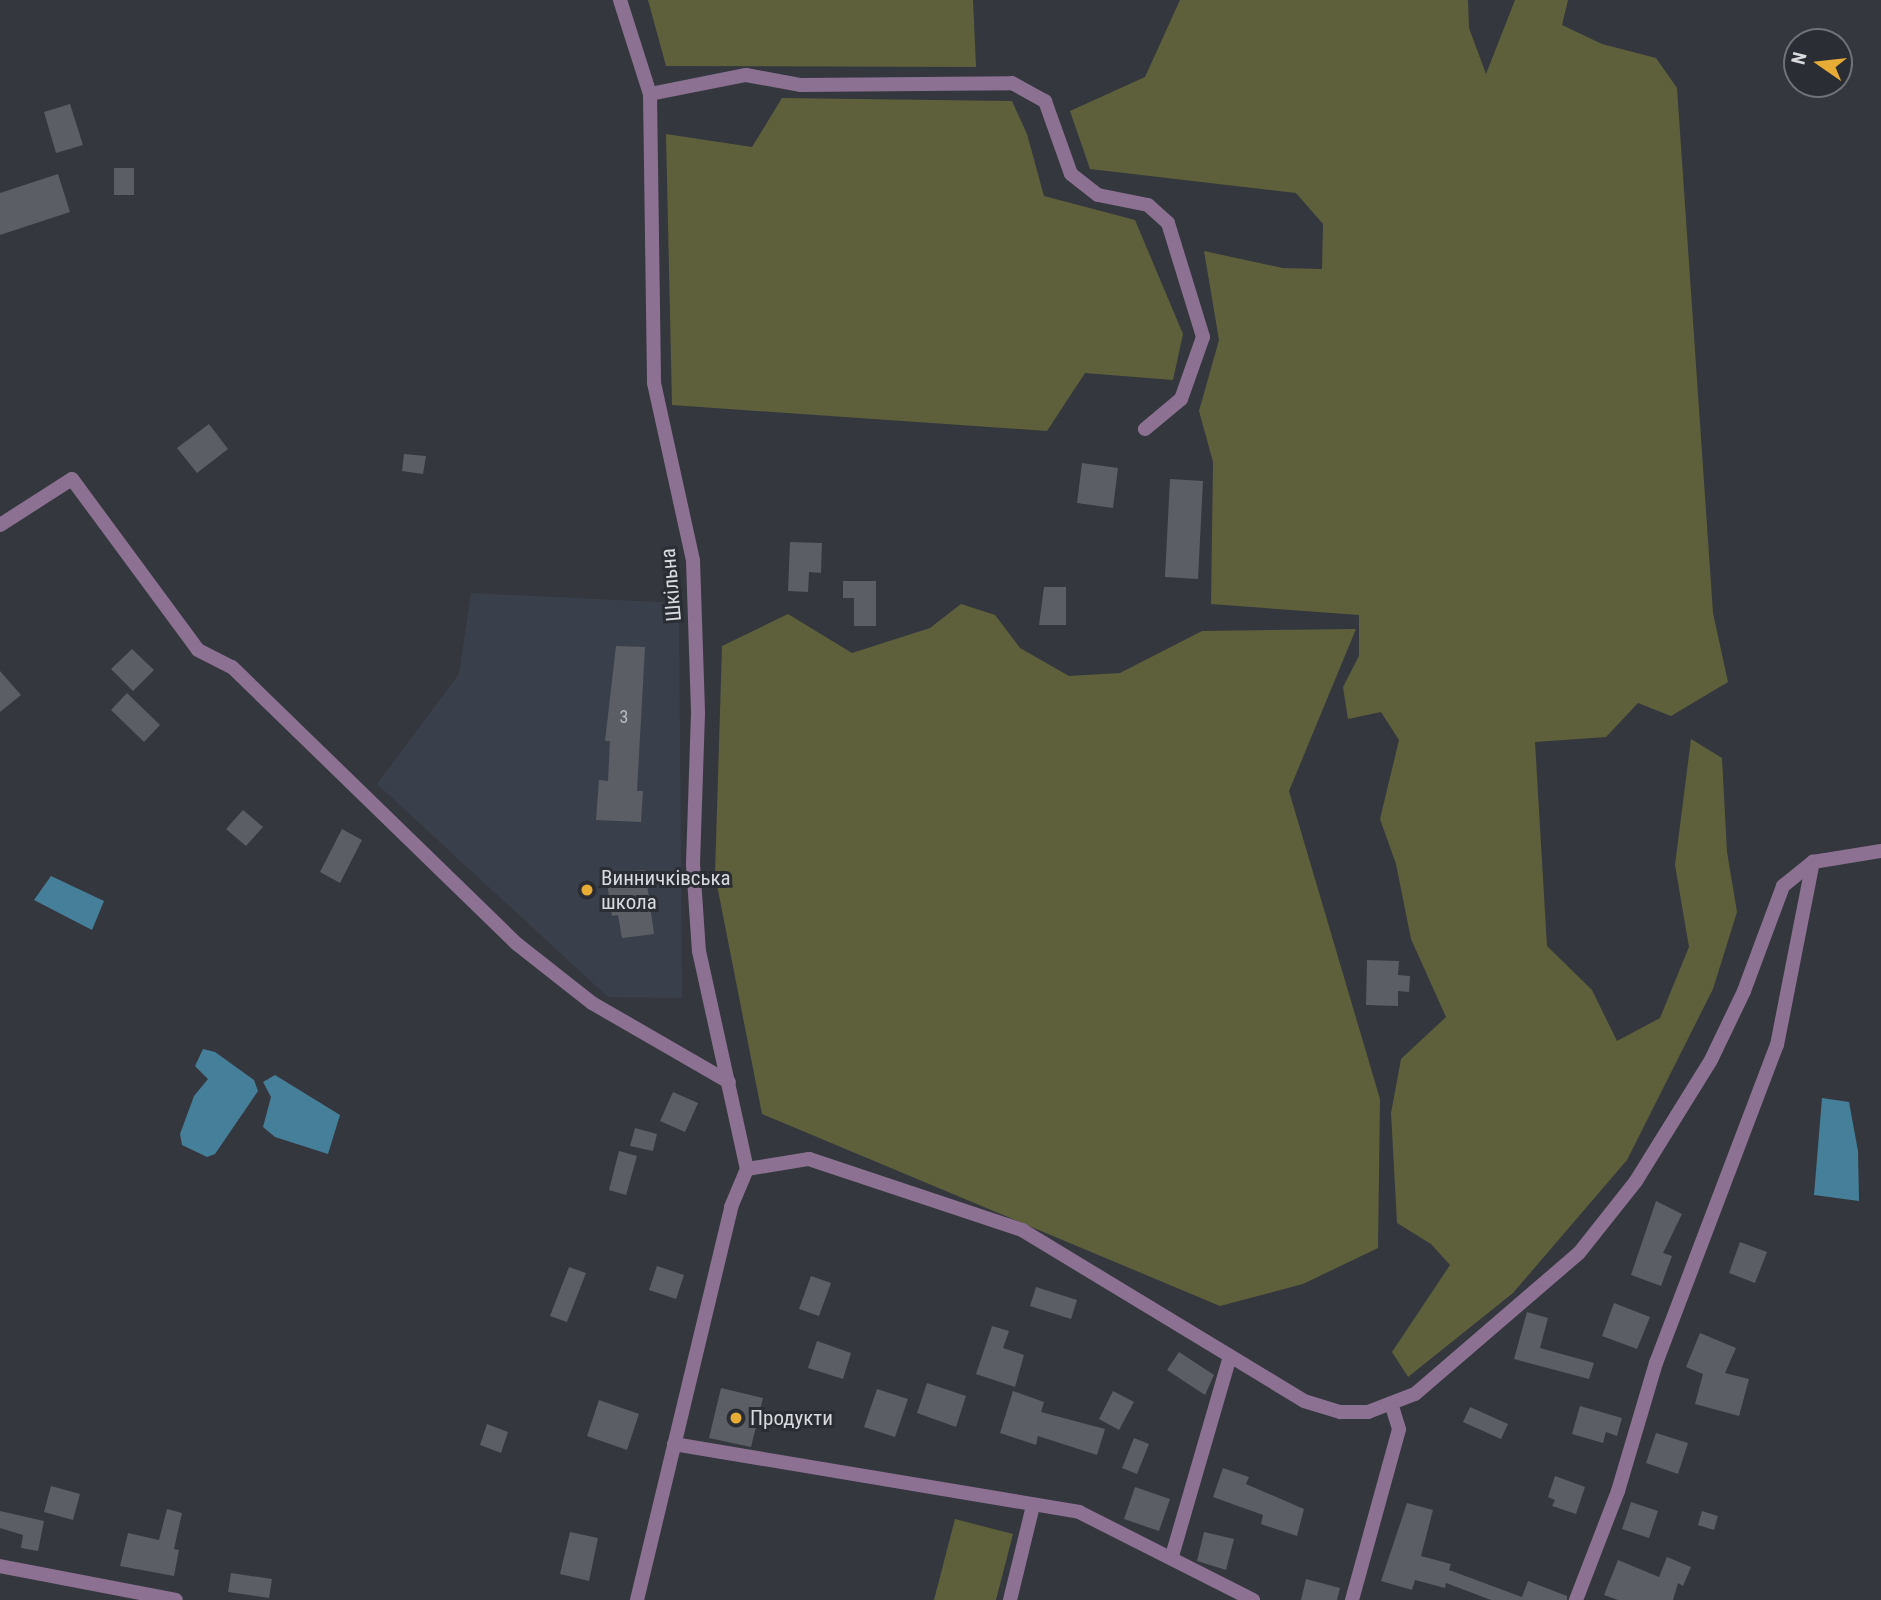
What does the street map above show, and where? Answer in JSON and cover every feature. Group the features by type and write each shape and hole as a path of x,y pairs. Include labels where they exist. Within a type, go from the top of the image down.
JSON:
{"street":[{"name":"Шкільна","path":"620,0 650,94 654,383 693,560 698,713 693,864 699,951 747,1170"},
{"path":"650,94 746,75 801,85 1012,83 1045,101 1071,174 1098,195 1148,205 1168,223 1203,337 1181,399 1145,429"},
{"path":"0,525 72,479 198,650 232,667 517,944 592,1003 729,1082"},
{"path":"637,1600 731,1207 747,1170 809,1159 1022,1230 1304,1401 1340,1412 1368,1412 1415,1394 1579,1253 1636,1181 1711,1060 1744,991 1783,886 1813,862 1881,851"},
{"path":"1576,1600 1618,1492 1656,1363 1777,1045 1813,862"},
{"path":"1172,1556 1230,1356"},
{"path":"1352,1600 1399,1429 1391,1403"},
{"path":"674,1444 1079,1512 1172,1556 1252,1600"},
{"path":"1010,1600 1033,1506"},
{"path":"0,1566 176,1600"}],"shaded area":[{"name":"Винничківська школа","path":"471,593 679,603 682,998 608,997 377,784 459,674"}],"green space":[{"path":"648,0 973,0 976,67 666,66"},
{"path":"1180,0 1468,0 1469,28 1486,74 1515,0 1568,0 1562,25 1602,44 1656,58 1677,88 1713,613 1728,682 1671,716 1638,703 1606,737 1535,742 1547,946 1592,990 1617,1041 1660,1018 1689,947 1675,865 1691,739 1722,758 1727,852 1737,912 1713,989 1627,1160 1513,1293 1408,1377 1392,1352 1450,1265 1431,1244 1397,1223 1391,1113 1401,1059 1446,1017 1411,939 1396,864 1380,819 1399,740 1381,712 1348,719 1343,687 1359,656 1359,615 1211,604 1213,462 1199,411 1219,340 1204,251 1283,268 1322,269 1323,224 1296,193 1090,169 1070,111 1145,77"},
{"path":"782,98 1012,101 1027,134 1044,196 1135,220 1183,334 1173,380 1085,373 1047,431 672,405 666,134 752,147"},
{"path":"961,604 995,615 1020,648 1069,676 1120,673 1202,631 1356,629 1289,791 1380,1099 1378,1248 1303,1284 1220,1306 762,1114 715,875 722,646 788,614 852,653 930,628"},
{"path":"955,1519 1013,1534 996,1600 934,1600"}],"water":[{"path":"51,876 104,901 92,930 34,900"},
{"path":"203,1049 215,1052 254,1080 258,1091 215,1154 207,1157 182,1145 180,1134 194,1096 208,1079 195,1066"},
{"path":"275,1075 340,1115 328,1154 275,1137 263,1127 271,1097 263,1082"},
{"path":"1822,1098 1849,1102 1858,1151 1859,1201 1814,1195"}],"building":[{"path":"70,104 83,145 56,153 44,112"},
{"path":"114,168 134,168 134,195 114,195"},
{"path":"58,174 70,212 0,235 0,193"},
{"path":"209,424 228,449 197,473 177,448"},
{"path":"404,454 426,456 423,474 402,471"},
{"path":"1082,463 1118,468 1113,508 1077,503"},
{"path":"1170,479 1203,481 1198,579 1165,577"},
{"path":"790,542 822,543 821,573 809,572 808,592 788,591"},
{"path":"843,581 876,581 876,626 854,626 854,598 843,598"},
{"path":"1044,587 1066,587 1066,625 1039,625"},
{"path":"616,646 645,647 637,791 643,791 641,822 596,820 599,780 608,781 610,741 605,741"},
{"path":"132,649 154,670 133,691 111,669"},
{"path":"0,671 21,695 0,712"},
{"path":"127,693 160,725 144,742 111,710"},
{"path":"243,810 263,827 246,846 226,829"},
{"path":"342,829 362,840 340,883 320,872"},
{"path":"645,870 654,934 622,938 618,915 612,916 607,883 614,882 613,874"},
{"path":"1367,960 1399,961 1398,975 1410,976 1409,992 1398,991 1398,1006 1366,1005"},
{"path":"673,1092 698,1103 685,1132 660,1121"},
{"path":"635,1128 657,1134 653,1151 630,1146"},
{"path":"619,1151 637,1156 626,1195 609,1190"},
{"path":"1656,1201 1682,1214 1663,1253 1672,1256 1661,1286 1631,1275"},
{"path":"1740,1242 1767,1252 1755,1283 1729,1273"},
{"path":"657,1266 684,1275 676,1299 649,1290"},
{"path":"569,1267 586,1273 567,1322 550,1316"},
{"path":"811,1276 831,1283 819,1316 799,1309"},
{"path":"1036,1287 1077,1300 1071,1319 1030,1306"},
{"path":"1614,1303 1650,1317 1637,1349 1602,1336"},
{"path":"1527,1312 1548,1318 1540,1348 1594,1363 1589,1379 1514,1359"},
{"path":"992,1326 1009,1331 1003,1348 1024,1355 1015,1387 976,1374"},
{"path":"1700,1333 1736,1348 1725,1373 1749,1379 1739,1416 1695,1404 1703,1374 1686,1367"},
{"path":"817,1341 851,1353 843,1379 808,1368"},
{"path":"1179,1352 1214,1375 1205,1395 1167,1370"},
{"path":"927,1383 966,1396 956,1427 917,1413"},
{"name":"Продукти","path":"721,1388 763,1398 751,1447 709,1438"},
{"path":"877,1389 908,1399 895,1437 864,1427"},
{"path":"1013,1391 1044,1402 1041,1412 1105,1429 1097,1455 1038,1436 1036,1445 1000,1433"},
{"path":"1113,1391 1134,1402 1119,1430 1099,1419"},
{"path":"599,1400 639,1414 627,1450 587,1436"},
{"path":"1580,1406 1622,1418 1617,1436 1606,1432 1603,1443 1572,1434"},
{"path":"1470,1407 1508,1424 1501,1439 1463,1422"},
{"path":"487,1424 508,1432 501,1453 480,1445"},
{"path":"1656,1433 1688,1443 1678,1474 1646,1463"},
{"path":"1134,1438 1149,1444 1137,1474 1122,1468"},
{"path":"1223,1468 1249,1477 1246,1484 1304,1509 1297,1536 1261,1524 1263,1515 1213,1497"},
{"path":"1555,1476 1585,1487 1576,1514 1552,1506 1555,1500 1548,1497"},
{"path":"51,1486 80,1494 73,1520 44,1512"},
{"path":"1135,1487 1170,1499 1159,1531 1124,1519"},
{"path":"1631,1502 1658,1511 1649,1538 1622,1529"},
{"path":"1407,1503 1433,1510 1421,1556 1451,1564 1449,1570 1522,1597 1528,1581 1567,1596 1567,1600 1491,1600 1446,1583 1445,1588 1415,1580 1412,1590 1381,1581"},
{"path":"167,1509 182,1513 174,1549 179,1550 174,1576 120,1566 128,1533 159,1540"},
{"path":"0,1511 44,1521 38,1551 21,1548 23,1535 0,1528"},
{"path":"1702,1511 1718,1516 1714,1530 1698,1525"},
{"path":"570,1532 598,1538 589,1581 560,1574"},
{"path":"1204,1532 1234,1539 1226,1570 1197,1561"},
{"path":"1667,1557 1691,1567 1683,1586 1678,1583 1673,1600 1618,1600 1604,1595 1618,1560 1659,1577"},
{"path":"231,1573 272,1579 269,1598 228,1592"},
{"path":"1306,1579 1340,1588 1337,1600 1301,1600"}],"place":[{"name":"Винничківська школа","path":"587,890"},
{"name":"Продукти","path":"736,1418"}]}
